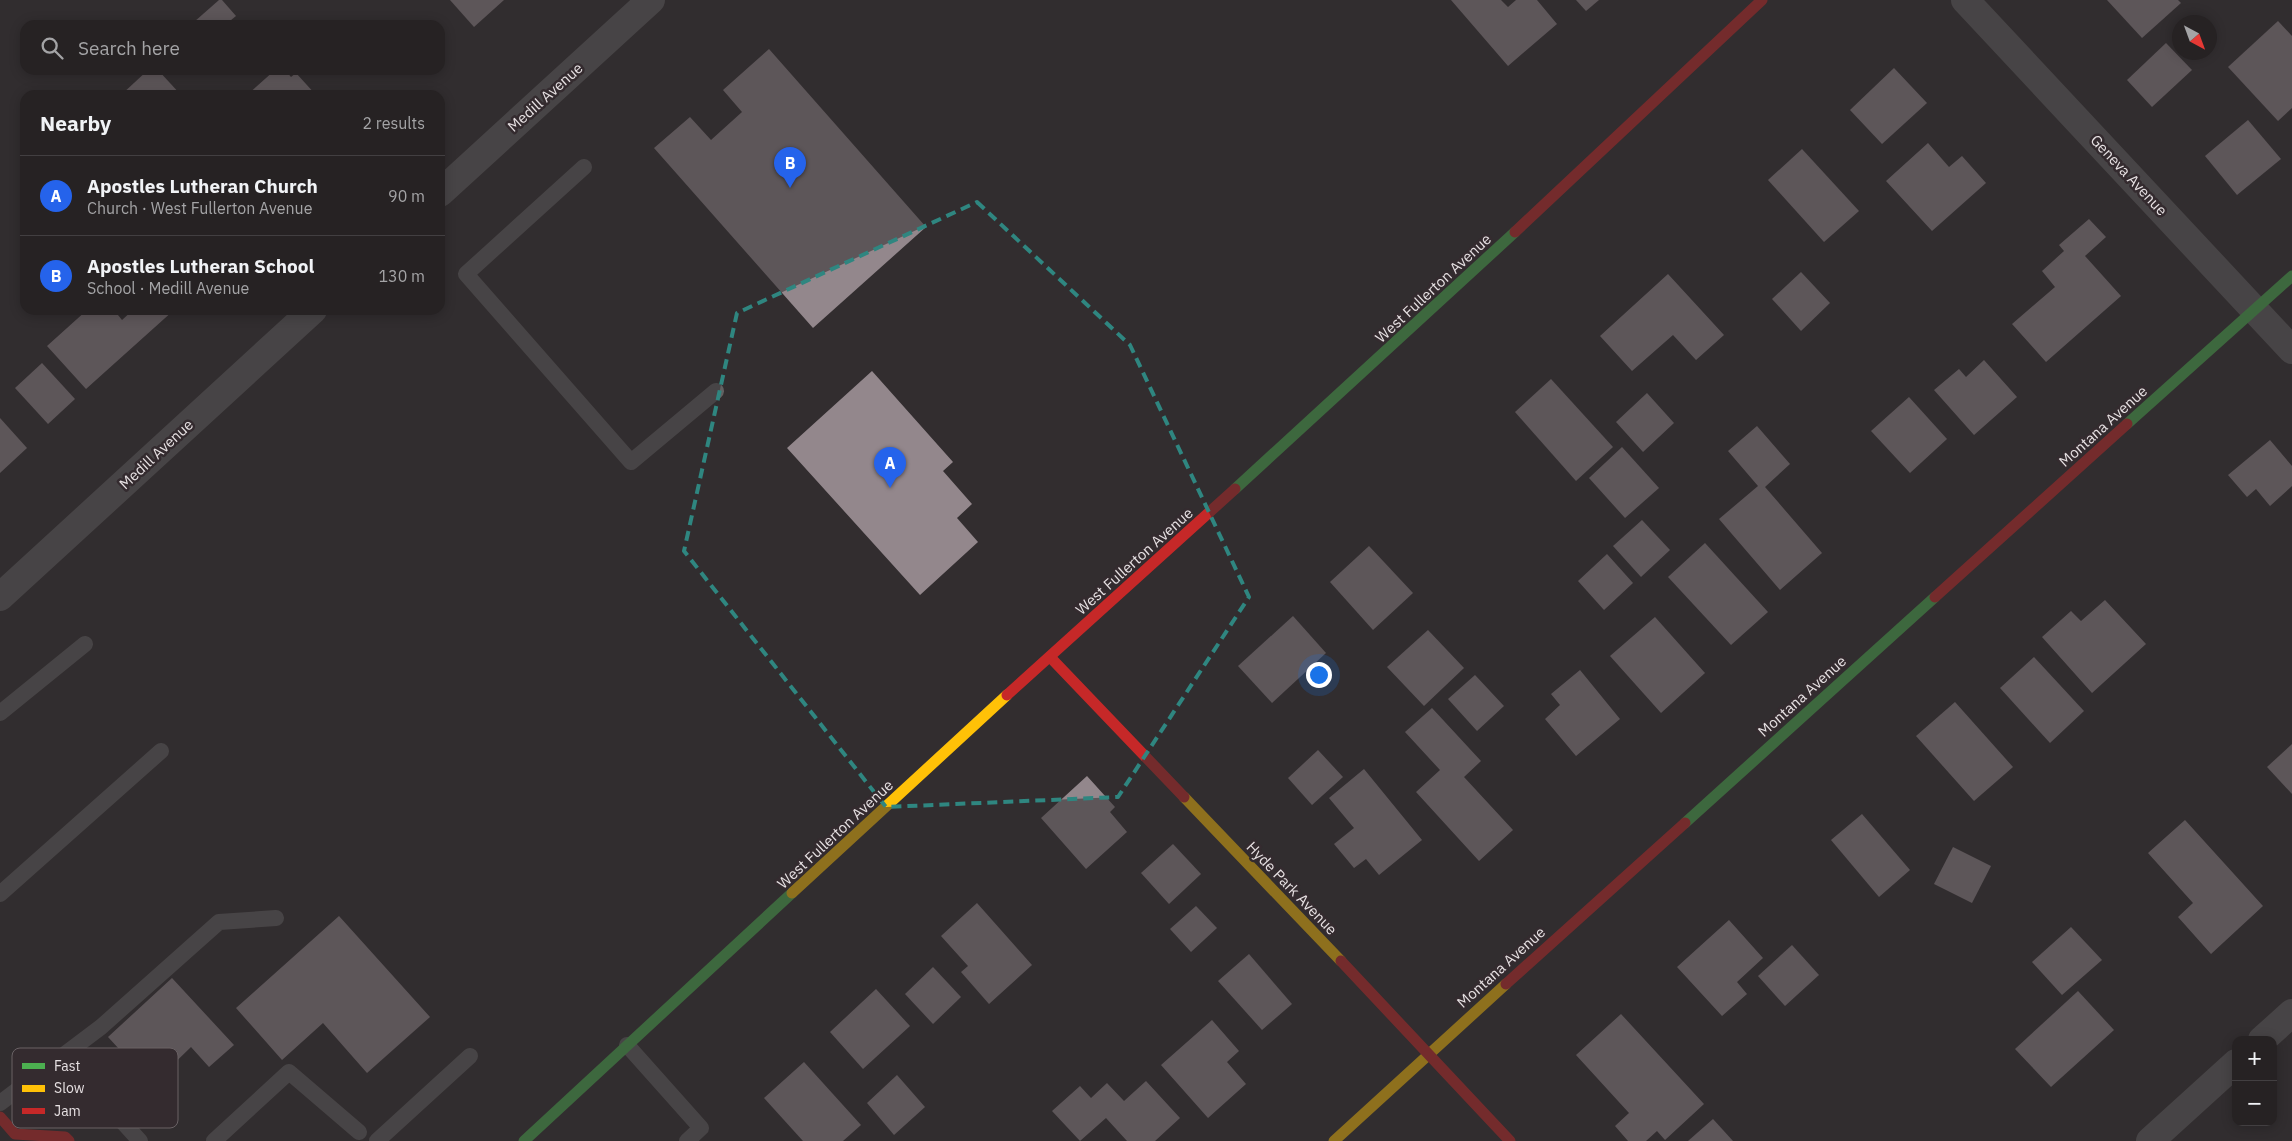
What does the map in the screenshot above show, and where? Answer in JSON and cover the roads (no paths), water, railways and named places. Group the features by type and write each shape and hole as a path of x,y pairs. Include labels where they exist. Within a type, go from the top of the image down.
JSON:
{"street":[{"name":"Medill Avenue","path":"445,188 651,0"},
{"name":"West Fullerton Avenue","path":"524,1141 1050,657 1438,306 1762,0"},
{"name":"Geneva Avenue","path":"1965,0 2292,350"},
{"name":"Montana Avenue","path":"1334,1141 1429,1053 2292,276"},
{"name":"Medill Avenue","path":"0,597 308,315"},
{"name":"Hyde Park Avenue","path":"1050,657 1429,1053 1510,1141"},
{"path":"2266,1036 2292,1013"},
{"path":"2150,1141 2232,1067"},
{"path":"0,1117 15,1137 65,1137 69,1141"}],"lane":[{"path":"584,167 466,274 631,462 716,390"},
{"path":"0,713 85,644"},
{"path":"0,894 161,751"},
{"path":"73,1048 101,1027 219,922 276,918"},
{"path":"628,1045 701,1128 687,1141"},
{"path":"377,1141 470,1056"},
{"path":"214,1141 289,1072 358,1138"},
{"path":"0,1104 12,1095"},
{"path":"128,1128 140,1141"}],"place":[{"name":"Apostles Lutheran School","path":"790,188"},
{"name":"Apostles Lutheran Church","path":"890,488"}]}
